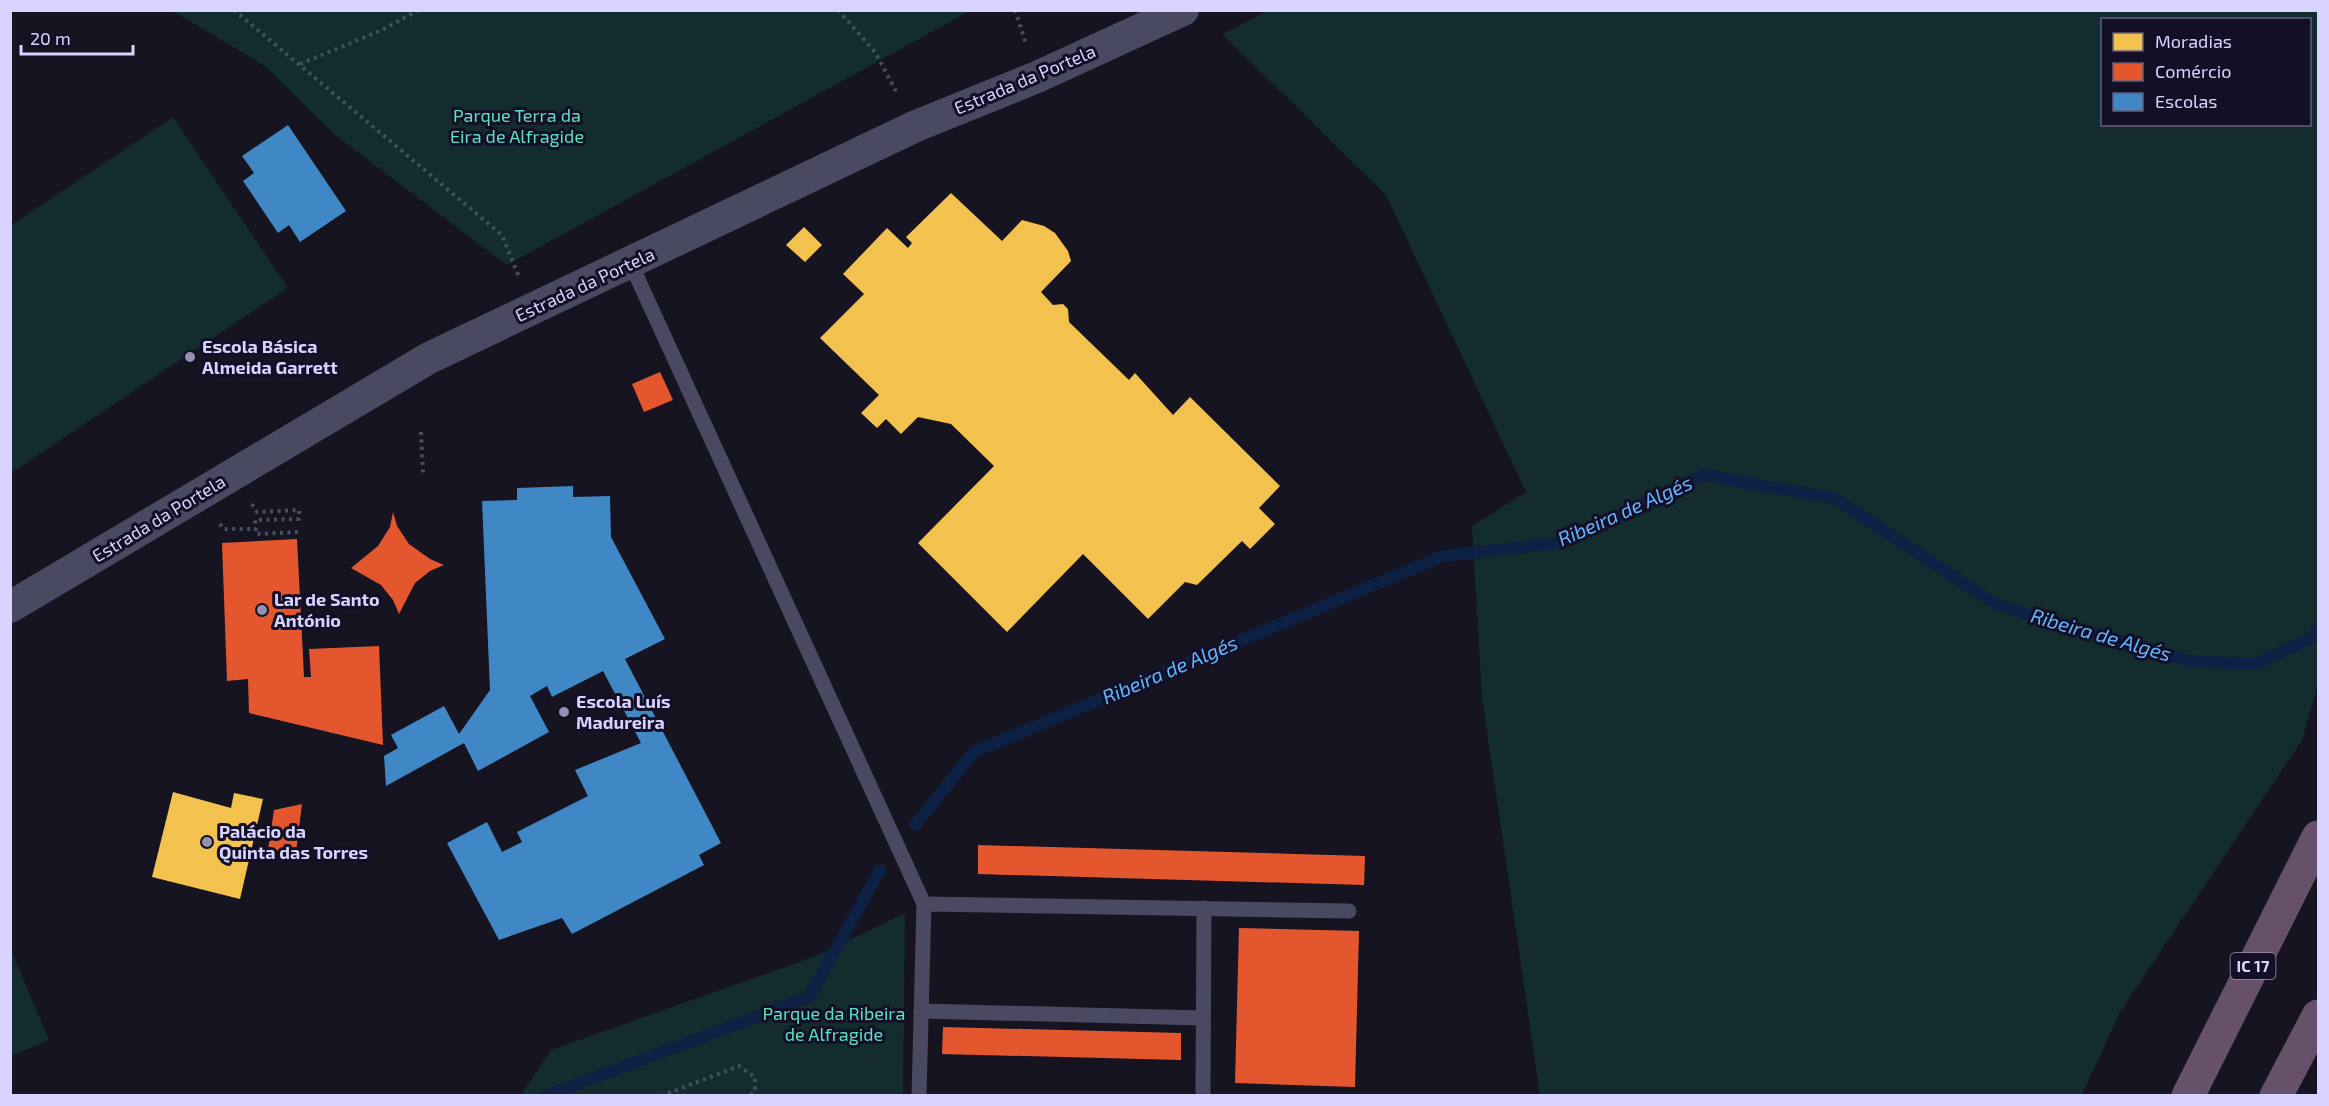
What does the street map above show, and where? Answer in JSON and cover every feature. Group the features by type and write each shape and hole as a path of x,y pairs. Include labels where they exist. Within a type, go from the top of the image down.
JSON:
{"highway":[{"name":"IC 17","path":"2188,1095 2319,837"},
{"path":"2276,1095 2319,1016"}],"street":[{"name":"Estrada da Portela","path":"10,607 429,358 631,264 916,126 1037,77 1183,10"}],"lane":[{"path":"631,264 924,904 919,1095"},
{"path":"924,904 1349,911"},
{"path":"1203,1095 1204,908"},
{"path":"921,1011 1203,1017"}],"path":[{"path":"234,10 502,235 522,284"},
{"path":"300,64 382,30 419,10"},
{"path":"838,10 876,52 916,126"},
{"path":"421,432 423,473"},
{"path":"262,512 299,510 299,519 255,520 256,534 299,532"},
{"path":"228,529 256,529"},
{"path":"661,1095 739,1066 755,1077 755,1091 750,1095"}],"green space":[{"path":"1269,10 2318,11 2318,684 2302,740 2120,1012 2082,1095 1540,1095 1482,697 1472,526 1526,492 1386,195 1222,34"},
{"name":"Parque Terra da Eira de Alfragide","path":"173,11 970,11 507,265 335,135 265,66"},
{"path":"173,117 288,288 11,473 11,225"},
{"name":"Parque da Ribeira de Alfragide","path":"905,913 903,1095 521,1095 551,1050 816,956"},
{"path":"11,950 49,1040 10,1056"}],"building: Moradias":[{"path":"951,193 1002,241 1022,220 1044,226 1055,233 1068,251 1071,261 1041,292 1053,305 1063,304 1068,309 1069,322 1129,380 1135,373 1173,415 1190,397 1280,486 1259,508 1275,524 1250,549 1242,541 1197,585 1185,582 1148,619 1083,554 1007,632 918,543 994,466 951,424 918,417 901,434 886,419 877,428 861,413 879,395 820,338 864,294 843,274 887,228 908,248 912,243 906,237"},
{"path":"804,227 822,245 805,262 786,245"},
{"name":"Palácio da Quinta das Torres","path":"173,792 231,808 234,793 263,799 240,899 152,877"}],"building: Comércio":[{"path":"660,372 673,400 644,412 632,384"},
{"path":"393,512 397,526 409,544 430,559 444,565 430,571 415,583 399,614 393,600 381,585 351,568 378,546 390,527"},
{"path":"297,539 304,677 311,677 309,649 379,646 383,745 249,713 248,679 227,681 222,543"},
{"path":"302,804 296,852 268,850 274,810"},
{"path":"978,845 1365,856 1364,885 978,874"},
{"path":"1239,928 1359,931 1355,1087 1235,1083"},
{"path":"943,1027 1181,1033 1181,1060 942,1054"}],"building: Escolas":[{"path":"288,125 346,211 300,242 289,225 278,233 243,181 254,173 242,156"},
{"name":"Escola Luís Madureira","path":"573,486 573,497 610,496 611,537 665,639 625,659 721,843 699,855 704,865 572,934 562,918 499,940 447,843 487,822 502,852 522,842 517,832 588,796 575,770 641,743 603,671 552,697 547,686 530,696 549,732 478,771 464,743 386,786 384,756 398,748 391,735 444,706 459,734 490,690 482,501 517,500 517,488"}],"waterway":[{"name":"Ribeira de Algés","path":"915,825 974,752 1443,556 1559,543 1704,475 1836,499 1997,605 2189,661 2255,664 2314,637 2318,627"},
{"name":"Ribeira de Algés","path":"545,1096 809,997 880,870"}],"place":[{"name":"Escola Básica Almeida Garrett","path":"190,357"},
{"name":"Lar de Santo António","path":"262,610"},
{"name":"Escola Luís Madureira","path":"564,712"},
{"name":"Palácio da Quinta das Torres","path":"207,842"}]}
